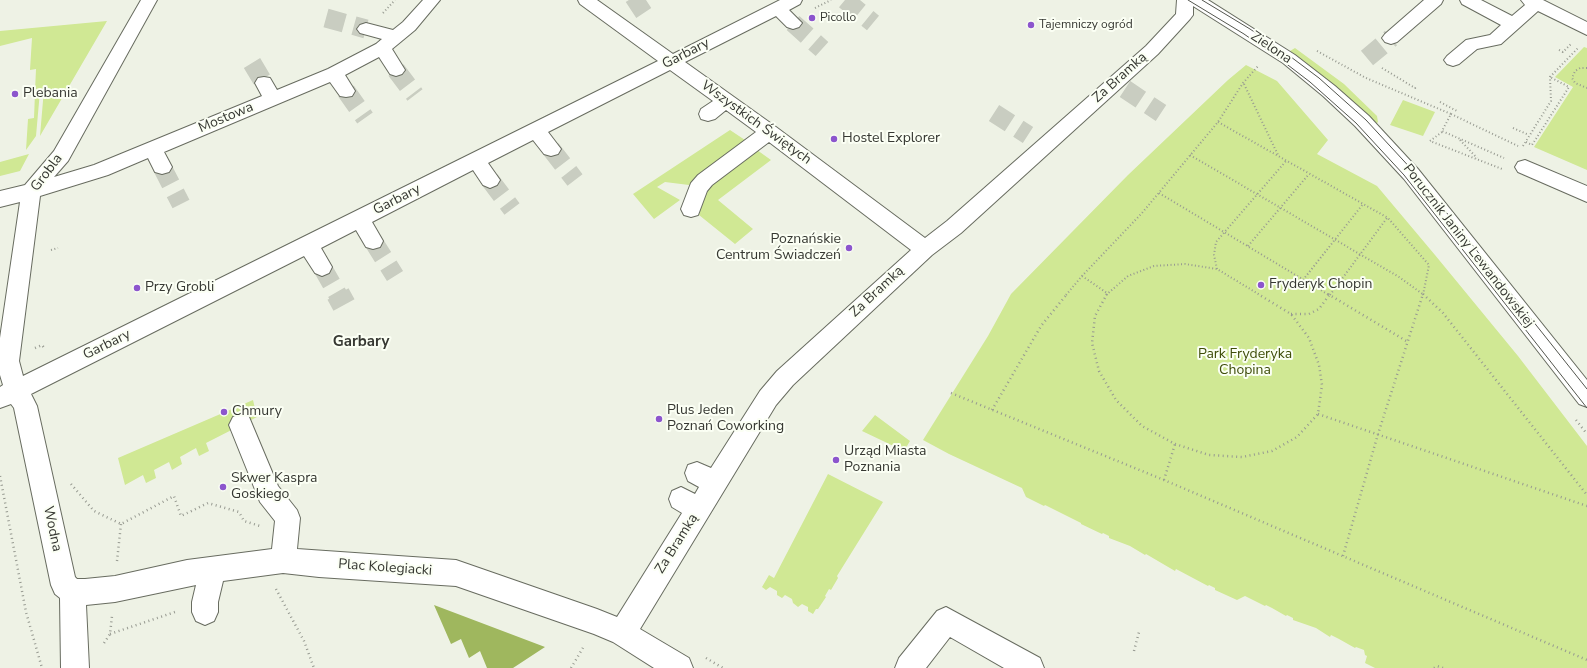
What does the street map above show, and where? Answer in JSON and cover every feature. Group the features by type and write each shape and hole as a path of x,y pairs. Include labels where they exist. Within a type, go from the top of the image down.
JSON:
{"street":[{"name":"Grobla","path":"8,394 8,361 31,191 62,156 149,0"},
{"name":"Mostowa","path":"0,199 101,170 153,148 268,91 334,73 382,48 397,37 432,0"},
{"name":"Wszystkich Świętych","path":"586,0 769,132 925,249"},
{"name":"Za Bramką","path":"622,633 690,504 706,478 785,378 925,249 954,227 1045,146 1120,86 1184,15 1185,0"},
{"name":"Zielona","path":"1196,0 1275,50 1315,79 1342,102"},
{"path":"1391,38 1435,0"},
{"path":"1468,0 1513,24"},
{"path":"1453,60 1472,44 1495,40 1513,24 1533,2 1587,29"},
{"path":"785,4 794,23"},
{"name":"Garbary","path":"8,394 360,219 785,4"},
{"path":"613,20 628,11"},
{"path":"366,29 397,37"},
{"path":"382,48 396,70"},
{"path":"334,73 346,91"},
{"path":"708,114 726,101"},
{"name":"Porucznik Janiny Lewandowskiej","path":"1342,102 1384,144 1411,174 1587,396"},
{"path":"536,130 551,149"},
{"path":"691,209 698,188 705,180 769,132"},
{"path":"1028,135 1045,146"},
{"path":"153,148 162,167"},
{"path":"476,160 490,180"},
{"path":"1525,167 1587,194"},
{"path":"360,219 373,241"},
{"path":"308,245 322,267"},
{"name":"Wodna","path":"8,394 25,406 64,585 73,592"},
{"path":"241,425 269,494 288,518 283,560"},
{"name":"Plac Kolegiacki","path":"73,592 115,589 187,573 283,560 319,564 456,573 597,622 622,633 679,668"},
{"path":"205,612 205,602 212,570"},
{"path":"73,592 75,668"},
{"path":"909,668 946,620 1030,668"}],"path":[{"path":"1559,50 1563,52 1570,46"},
{"path":"1310,47 1366,78 1451,114 1442,132 1430,141"},
{"path":"1522,148 1529,134 1551,101 1550,77 1576,49"},
{"path":"992,410 1041,326 1082,276 1142,214 1218,122 1243,83 1254,69 1265,61"},
{"path":"1382,68 1415,88 1417,86"},
{"path":"1587,68 1575,71 1572,78 1575,83 1587,88"},
{"path":"1526,142 1532,145 1569,87 1550,77"},
{"path":"1243,83 1278,156"},
{"path":"1440,102 1457,112"},
{"path":"1218,122 1388,218 1429,265 1423,294 1378,434 1343,556"},
{"path":"1513,128 1529,134"},
{"path":"1442,132 1525,167"},
{"path":"1458,138 1478,158"},
{"path":"1190,155 1399,277 1423,294 1443,314 1587,495"},
{"path":"1217,269 1214,255 1216,242 1286,161"},
{"path":"1248,246 1309,174"},
{"path":"1159,193 1408,342"},
{"path":"1304,280 1363,204"},
{"path":"1291,314 1309,314 1319,309 1388,218"},
{"path":"51,250 58,248"},
{"path":"1185,264 1217,269 1291,314 1309,338 1319,365 1322,385 1318,414 1297,437 1272,451 1242,457 1209,455 1175,444 1142,426 1116,400 1099,372 1092,343 1095,316 1107,293 1128,276 1154,266 1185,264"},
{"path":"1082,276 1107,293"},
{"path":"8,361 42,345 44,349 49,350 48,354 53,371"},
{"path":"951,393 1164,480 1587,660"},
{"path":"1318,414 1587,506"},
{"path":"1572,415 1587,434"},
{"path":"1164,480 1175,444"},
{"path":"0,476 26,612 42,668"},
{"path":"68,481 94,511 121,524 174,496 181,516 208,503 239,512 244,521 277,531 287,531"},
{"path":"1134,651 1139,632"},
{"path":"704,657 723,668"},
{"path":"1434,668 1437,666 1443,668"}],"green space":[{"path":"107,21 40,136 44,89 35,91 36,69 30,70 32,38 0,46 0,31"},
{"path":"1584,47 1587,48 1587,170 1534,147 1573,87 1555,77"},
{"path":"1295,48 1344,84 1377,116 1378,122 1376,124 1342,92 1290,51"},
{"name":"Park Fryderyka Chopina","path":"1246,65 1277,81 1328,140 1317,154 1377,186 1518,356 1587,446 1587,668 1375,668 1365,663 1367,656 1365,655 1364,650 1355,648 1331,635 1330,637 1316,628 1293,620 1293,618 1287,615 1286,616 1245,596 1237,600 1176,569 1175,571 1130,546 1109,538 1109,536 1103,533 1102,534 1026,497 1022,488 949,454 923,440 988,336 1011,294 1128,175 1228,80"},
{"path":"40,91 36,136 26,150 28,119 34,118 35,93"},
{"path":"1403,100 1435,112 1423,136 1390,125"},
{"path":"730,130 745,140 689,185 665,182 657,187 680,200 654,219 633,194"},
{"path":"757,150 771,160 718,200 753,229 735,244 699,215 703,199 714,183"},
{"path":"29,154 20,171 0,176 0,162"},
{"path":"253,400 257,417 206,443 209,451 199,456 196,448 180,457 182,464 172,470 169,462 154,470 156,478 146,483 143,475 125,485 118,458"},
{"path":"875,415 910,441 904,451 862,431"},
{"path":"828,474 883,502 837,576 838,578 831,590 829,589 825,596 826,597 813,614 808,611 808,607 802,604 798,607 793,603 792,599 785,595 782,598 777,595 777,591 770,587 766,590 762,587 769,575 774,578"}],"shaded area":[{"path":"434,605 545,647 513,668 487,668 480,651 469,658 461,639 451,644"}],"tunnel":[{"path":"631,10 646,0"},
{"path":"845,0 873,23"},
{"path":"326,18 366,29"},
{"path":"793,23 822,49"},
{"path":"1367,58 1391,38"},
{"path":"252,63 264,83"},
{"path":"396,70 415,95"},
{"path":"1125,89 1161,113"},
{"path":"346,91 365,118"},
{"path":"994,113 1028,135"},
{"path":"551,149 575,180"},
{"path":"162,167 181,204"},
{"path":"490,180 512,209"},
{"path":"373,241 395,276"},
{"path":"322,267 338,295"},
{"path":"338,294 344,305"}],"tram line":[{"path":"1188,0 1244,34 1284,62 1310,82 1356,123 1404,175 1587,408"},
{"path":"1202,0 1250,29 1291,57 1319,78 1366,120 1415,173 1587,389"}],"place":[{"name":"Picollo","path":"812,18"},
{"name":"Tajemniczy ogród","path":"1031,25"},
{"name":"Plebania","path":"15,94"},
{"name":"Hostel Explorer","path":"834,139"},
{"name":"Poznańskie Centrum Świadczeń","path":"849,248"},
{"name":"Fryderyk Chopin","path":"1261,285"},
{"name":"Przy Grobli","path":"137,288"},
{"name":"Chmury","path":"224,412"},
{"name":"Plus Jeden Poznań Coworking","path":"659,419"},
{"name":"Urząd Miasta Poznania","path":"836,460"},
{"name":"Skwer Kaspra Goskiego","path":"223,487"}],"district":[{"name":"Garbary","path":"361,342"}]}
